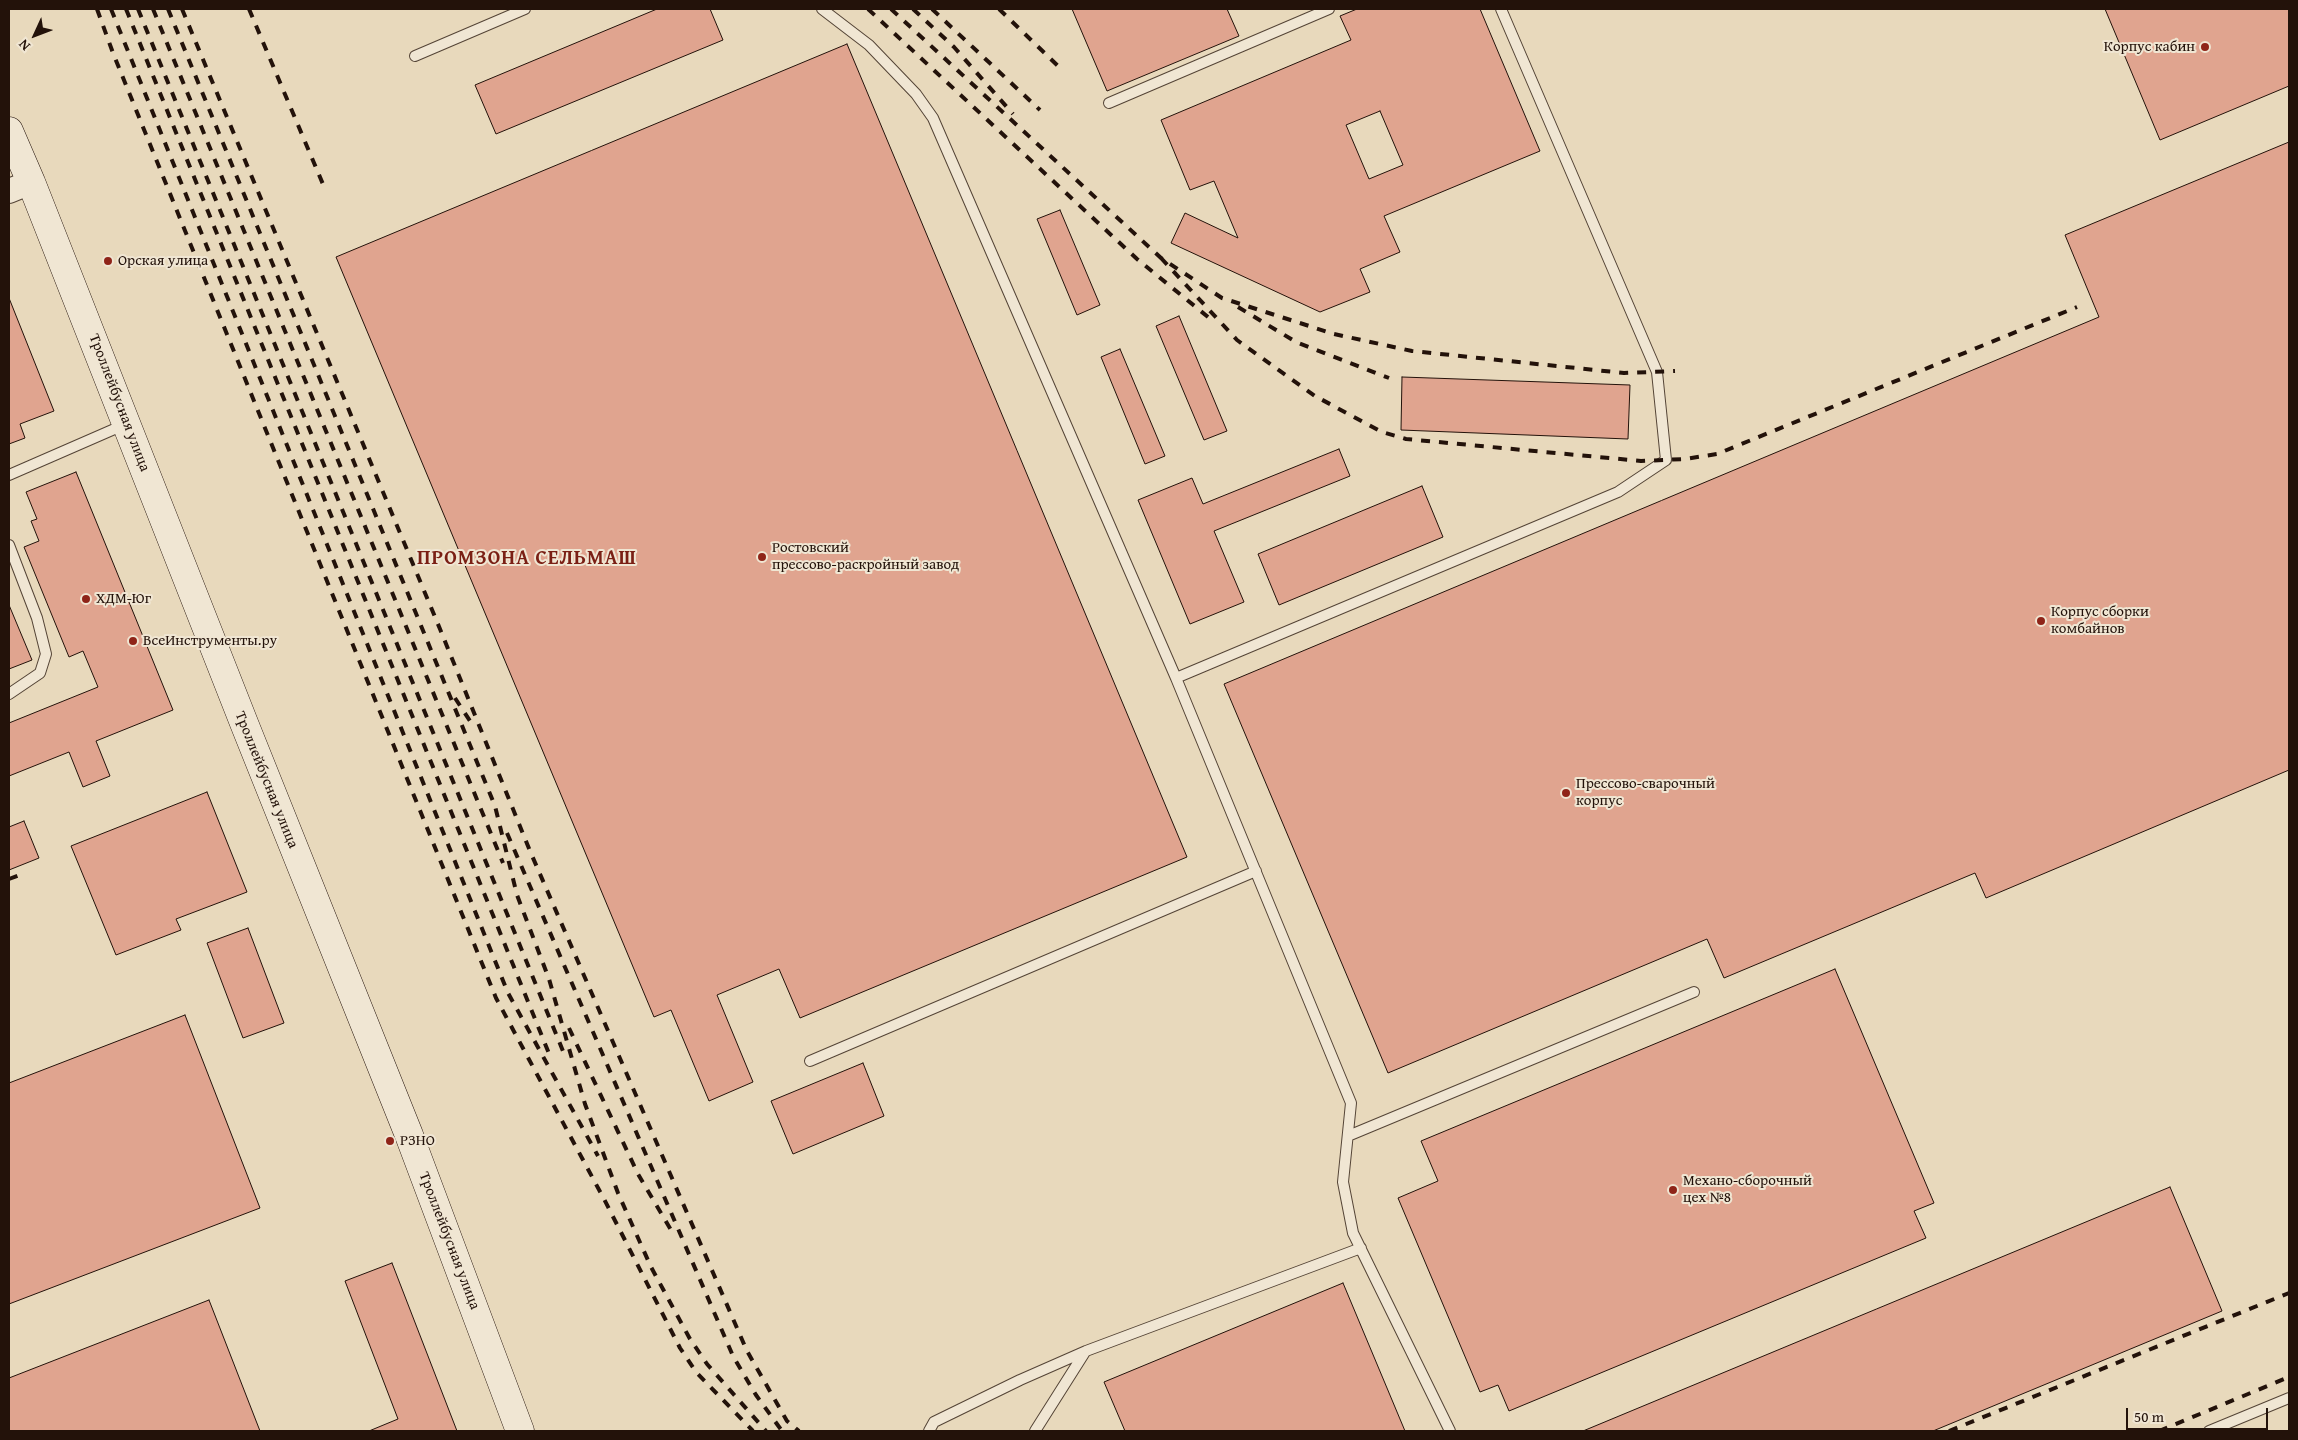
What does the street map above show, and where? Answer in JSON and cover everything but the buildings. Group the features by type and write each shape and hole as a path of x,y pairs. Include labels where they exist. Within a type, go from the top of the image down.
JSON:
{"main road":[{"name":"Троллейбусная улица","path":"9,131 20,186 127,424 408,1135 520,1431"}],"lane":[{"path":"415,56 525,9"},
{"path":"822,9 869,45 916,94 933,118 1176,678 1351,1103 1343,1182 1353,1233 1450,1431"},
{"path":"1109,103 1329,9"},
{"path":"1176,678 1618,492 1666,460 1657,372 1501,9"},
{"path":"9,475 127,424"},
{"path":"9,545 37,618 46,654 40,673 9,694"},
{"path":"810,1061 1256,871"},
{"path":"1348,1136 1694,992"},
{"path":"929,1431 934,1422 1020,1380 1086,1351 1361,1248"},
{"path":"1035,1431 1086,1351"},
{"path":"2209,1431 2289,1398"}],"railway":[{"path":"97,9 113,53 496,998 604,1199 680,1348 696,1372 753,1431"},
{"path":"111,9 508,993 598,1156"},
{"path":"126,9 550,1056"},
{"path":"138,9 565,1056"},
{"path":"153,9 503,863"},
{"path":"168,9 495,806 517,895 549,979 585,1104 618,1193 651,1267 690,1339 707,1364 766,1431"},
{"path":"182,9 440,629 530,851 747,1351 787,1421 799,1431"},
{"path":"249,9 325,189"},
{"path":"868,9 1137,259 1208,317"},
{"path":"891,9 1161,258 1222,298 1334,334 1412,351 1624,373 1675,371"},
{"path":"913,9 954,47 1013,114"},
{"path":"932,9 1040,110"},
{"path":"999,9 1059,67"},
{"path":"1161,258 1237,340 1315,396 1382,432 1406,439 1641,461 1685,459 1717,454 2077,307"},
{"path":"1238,307 1296,342 1389,378"},
{"path":"455,698 474,727"},
{"path":"507,833 733,1356 756,1395 782,1431"},
{"path":"9,879 22,874"},
{"path":"569,1028 638,1174 674,1235"},
{"path":"1949,1431 2289,1293"},
{"path":"2159,1431 2289,1377"}],"place":[{"name":"Корпус кабин","path":"2205,47"},
{"name":"Орская улица","path":"108,261"},
{"name":"Ростовский прессово-раскройный завод","path":"762,557"},
{"name":"ХДМ-Юг","path":"86,599"},
{"name":"Корпус сборки комбайнов","path":"2041,621"},
{"name":"ВсеИнструменты.ру","path":"133,641"},
{"name":"Прессово-сварочный корпус","path":"1566,793"},
{"name":"РЗНО","path":"390,1141"},
{"name":"Механо-сборочный цех №8","path":"1673,1190"}],"district":[{"name":"ПРОМЗОНА СЕЛЬМАШ","path":"527,559"}]}
